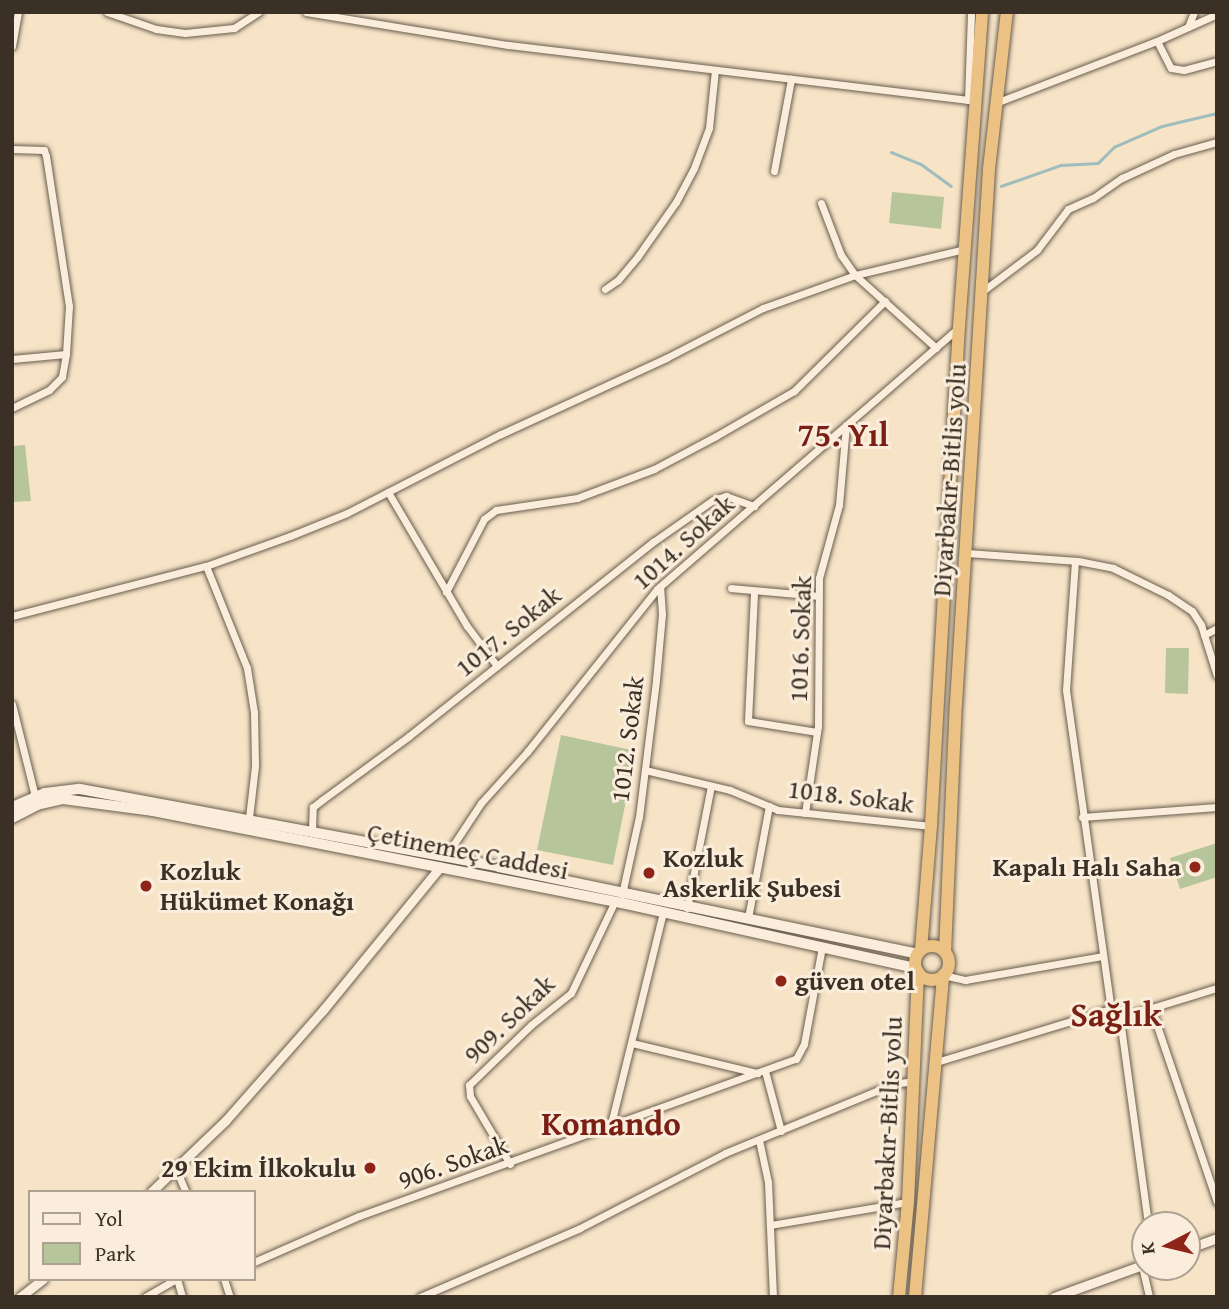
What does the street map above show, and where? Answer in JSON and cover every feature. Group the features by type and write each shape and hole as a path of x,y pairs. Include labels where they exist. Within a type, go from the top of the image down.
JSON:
{"highway":[{"name":"Diyarbakır-Bitlis yolu","path":"919,952 932,826 959,327 966,248 972,101 982,12"},
{"name":"Diyarbakır-Bitlis yolu","path":"945,952 956,704 984,290 989,169 1007,12"},
{"path":"935,946 945,952 949,962 943,975 930,980 917,970 919,952 935,946"},
{"name":"Diyarbakır-Bitlis yolu","path":"899,1297 908,1202 917,970"},
{"name":"Diyarbakır-Bitlis yolu","path":"915,1297 933,1063 943,975"}],"main road":[{"name":"Çetinemeç Caddesi","path":"12,807 35,796 80,789 249,818 446,856 618,898 663,912 917,970"},
{"name":"Çetinemeç Caddesi","path":"12,818 50,801 78,800 440,867 748,918 919,952"}],"street":[{"path":"12,46 18,12"},
{"path":"107,12 156,29 185,33 234,28 259,12"},
{"path":"306,12 508,45 972,101 971,12"},
{"path":"1187,28 1194,12"},
{"path":"998,102 1157,41 1217,14"},
{"path":"1157,41 1171,68 1184,70 1217,61"},
{"path":"605,289 629,268 676,202 694,168 709,128 715,70"},
{"path":"774,171 792,79"},
{"path":"984,290 1037,250 1068,209 1093,198 1122,178 1174,155 1217,142"},
{"path":"12,149 44,150 69,306 62,377 49,390 12,408"},
{"path":"821,203 841,255 855,275 936,348"},
{"path":"12,616 206,566 301,532 763,308 855,275 966,248"},
{"path":"446,592 484,519 496,510 576,498 654,469 695,447 794,391 885,301"},
{"name":"1014. Sokak","path":"446,856 481,803 527,752 660,587 959,327"},
{"path":"12,359 66,354"},
{"name":"1016. Sokak","path":"805,813 817,733 819,578 839,505 846,425"},
{"path":"388,492 446,592 498,666"},
{"name":"1017. Sokak","path":"312,830 313,807 409,736 653,542 713,500 726,496 754,506"},
{"path":"967,553 1074,561 1113,568 1168,595 1192,611 1204,635 1217,676"},
{"path":"1074,561 1066,690 1111,1009"},
{"path":"206,566 247,668 254,712 255,766 249,818"},
{"name":"1012. Sokak","path":"618,898 639,817 661,627 660,587"},
{"path":"731,588 754,593 819,596"},
{"path":"754,593 748,721 817,733"},
{"path":"1204,635 1217,628"},
{"path":"12,705 35,796"},
{"name":"1018. Sokak","path":"645,770 711,786 769,806 805,813 932,826"},
{"path":"688,908 711,786"},
{"path":"748,918 769,806"},
{"path":"1082,817 1217,807"},
{"path":"153,1190 226,1120 323,1010 440,867"},
{"name":"909. Sokak","path":"510,1164 470,1096 470,1085 531,1025 570,993 618,898"},
{"path":"610,1128 663,912"},
{"name":"906. Sokak","path":"256,1261 359,1216 510,1164 796,1059 804,1044 822,947"},
{"path":"943,975 965,980 1102,956"},
{"path":"933,1063 1111,1009 1129,1015 1217,988"},
{"path":"1151,1008 1217,1202"},
{"path":"1119,1012 1146,1211"},
{"path":"632,1043 761,1072 781,1130"},
{"path":"419,1297 580,1228 725,1153 894,1084 914,1081"},
{"path":"759,1140 768,1182 773,1297"},
{"path":"176,1168 185,1190"},
{"path":"770,1225 908,1202"},
{"path":"1054,1297 1131,1270"},
{"path":"20,1297 40,1281"},
{"path":"145,1297 173,1281"}],"green space":[{"path":"892,192 944,197 941,229 889,223"},
{"path":"25,445 31,501 12,502 12,446"},
{"path":"1166,648 1189,648 1188,694 1165,693"},
{"path":"561,735 636,751 613,865 537,850"},
{"name":"Kapalı Halı Saha","path":"1217,843 1217,877 1180,889 1170,858"}],"waterway":[{"path":"1001,186 1061,165 1098,163 1114,147 1162,126 1217,113"},
{"path":"891,152 921,164 951,186"}],"place":[{"name":"Kapalı Halı Saha","path":"1195,867"},
{"name":"Kozluk Askerlik Şubesi","path":"649,873"},
{"name":"Kozluk Hükümet Konağı","path":"146,886"},
{"name":"güven otel","path":"781,981"},
{"name":"29 Ekim İlkokulu","path":"370,1168"}],"district":[{"name":"75. Yıl","path":"843,435"},
{"name":"Sağlık","path":"1116,1015"},
{"name":"Komando","path":"611,1124"}]}
